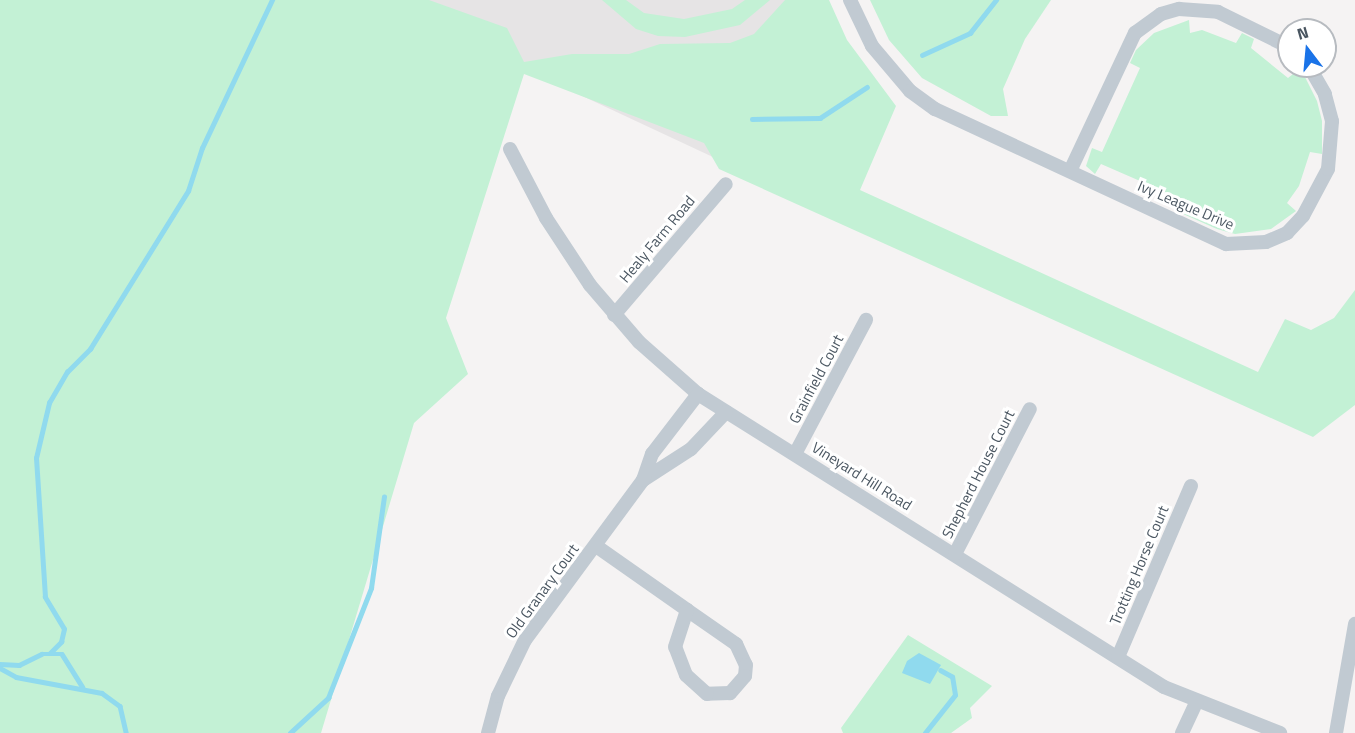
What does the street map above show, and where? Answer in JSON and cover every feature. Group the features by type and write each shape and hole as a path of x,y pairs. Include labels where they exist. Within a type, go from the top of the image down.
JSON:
{"street":[{"name":"Ivy League Drive","path":"850,0 872,46 910,91 945,114 1226,244 1266,242 1287,233 1303,216 1328,169 1332,121 1325,94 1316,78"},
{"path":"1070,171 1135,33 1161,14 1179,9 1218,12 1277,41"},
{"name":"Vineyard Hill Road","path":"510,149 567,253 614,315 698,394 1118,657 1197,701 1280,733"},
{"name":"Healy Farm Road","path":"614,315 726,184"},
{"name":"Grainfield Court","path":"795,454 866,320"},
{"name":"Old Granary Court","path":"488,733 512,663 643,480 652,454 698,394"},
{"name":"Shepherd House Court","path":"956,554 1030,409"},
{"name":"Old Granary Court","path":"643,480 691,449 726,412"},
{"name":"Trotting Horse Court","path":"1118,657 1191,486"},
{"path":"596,546 736,644 744,655 745,676 730,693 707,694 686,675 675,647 687,610"},
{"path":"1336,733 1355,624"},
{"path":"1182,733 1197,701"}],"shaded area":[{"path":"377,0 808,0 715,158"}],"green space":[{"path":"0,0 429,0 507,28 524,62 572,54 629,54 660,44 730,43 754,34 785,0 829,0 847,40 896,106 860,190 1258,372 1285,319 1311,330 1334,318 1355,290 1355,405 1313,437 719,169 704,143 524,74 446,318 468,374 414,423 321,733 0,733"},
{"path":"602,0 626,0 644,13 684,19 732,9 745,0 770,0 740,25 685,37 658,36 636,29"},
{"path":"870,0 1051,0 1025,39 1003,89 1008,116 991,116 922,78 889,40"},
{"path":"1189,20 1190,33 1202,30 1236,43 1242,33 1254,39 1251,48 1277,69 1277,78 1306,78 1317,101 1322,121 1322,154 1310,152 1299,186 1287,203 1296,211 1271,229 1235,234 1217,229 1181,213 1186,201 1101,164 1095,174 1086,166 1092,148 1102,152 1140,68 1130,63 1136,50 1154,33"},
{"path":"908,635 992,686 970,708 972,718 951,733 843,733 841,728"}],"water":[{"path":"919,653 941,665 930,684 902,673 907,661"}],"waterway":[{"path":"50,653 61,642 64,629 45,597 36,458 49,403 67,372 90,349 188,191 202,148 272,0"},
{"path":"922,55 970,33 996,0"},
{"path":"752,119 820,118 867,87"},
{"path":"290,733 328,698 371,588 384,497"},
{"path":"0,664 19,665 42,654 62,654 83,687"},
{"path":"0,668 16,677 102,693 120,706 126,733"},
{"path":"925,733 955,695 952,677 941,671"}]}
